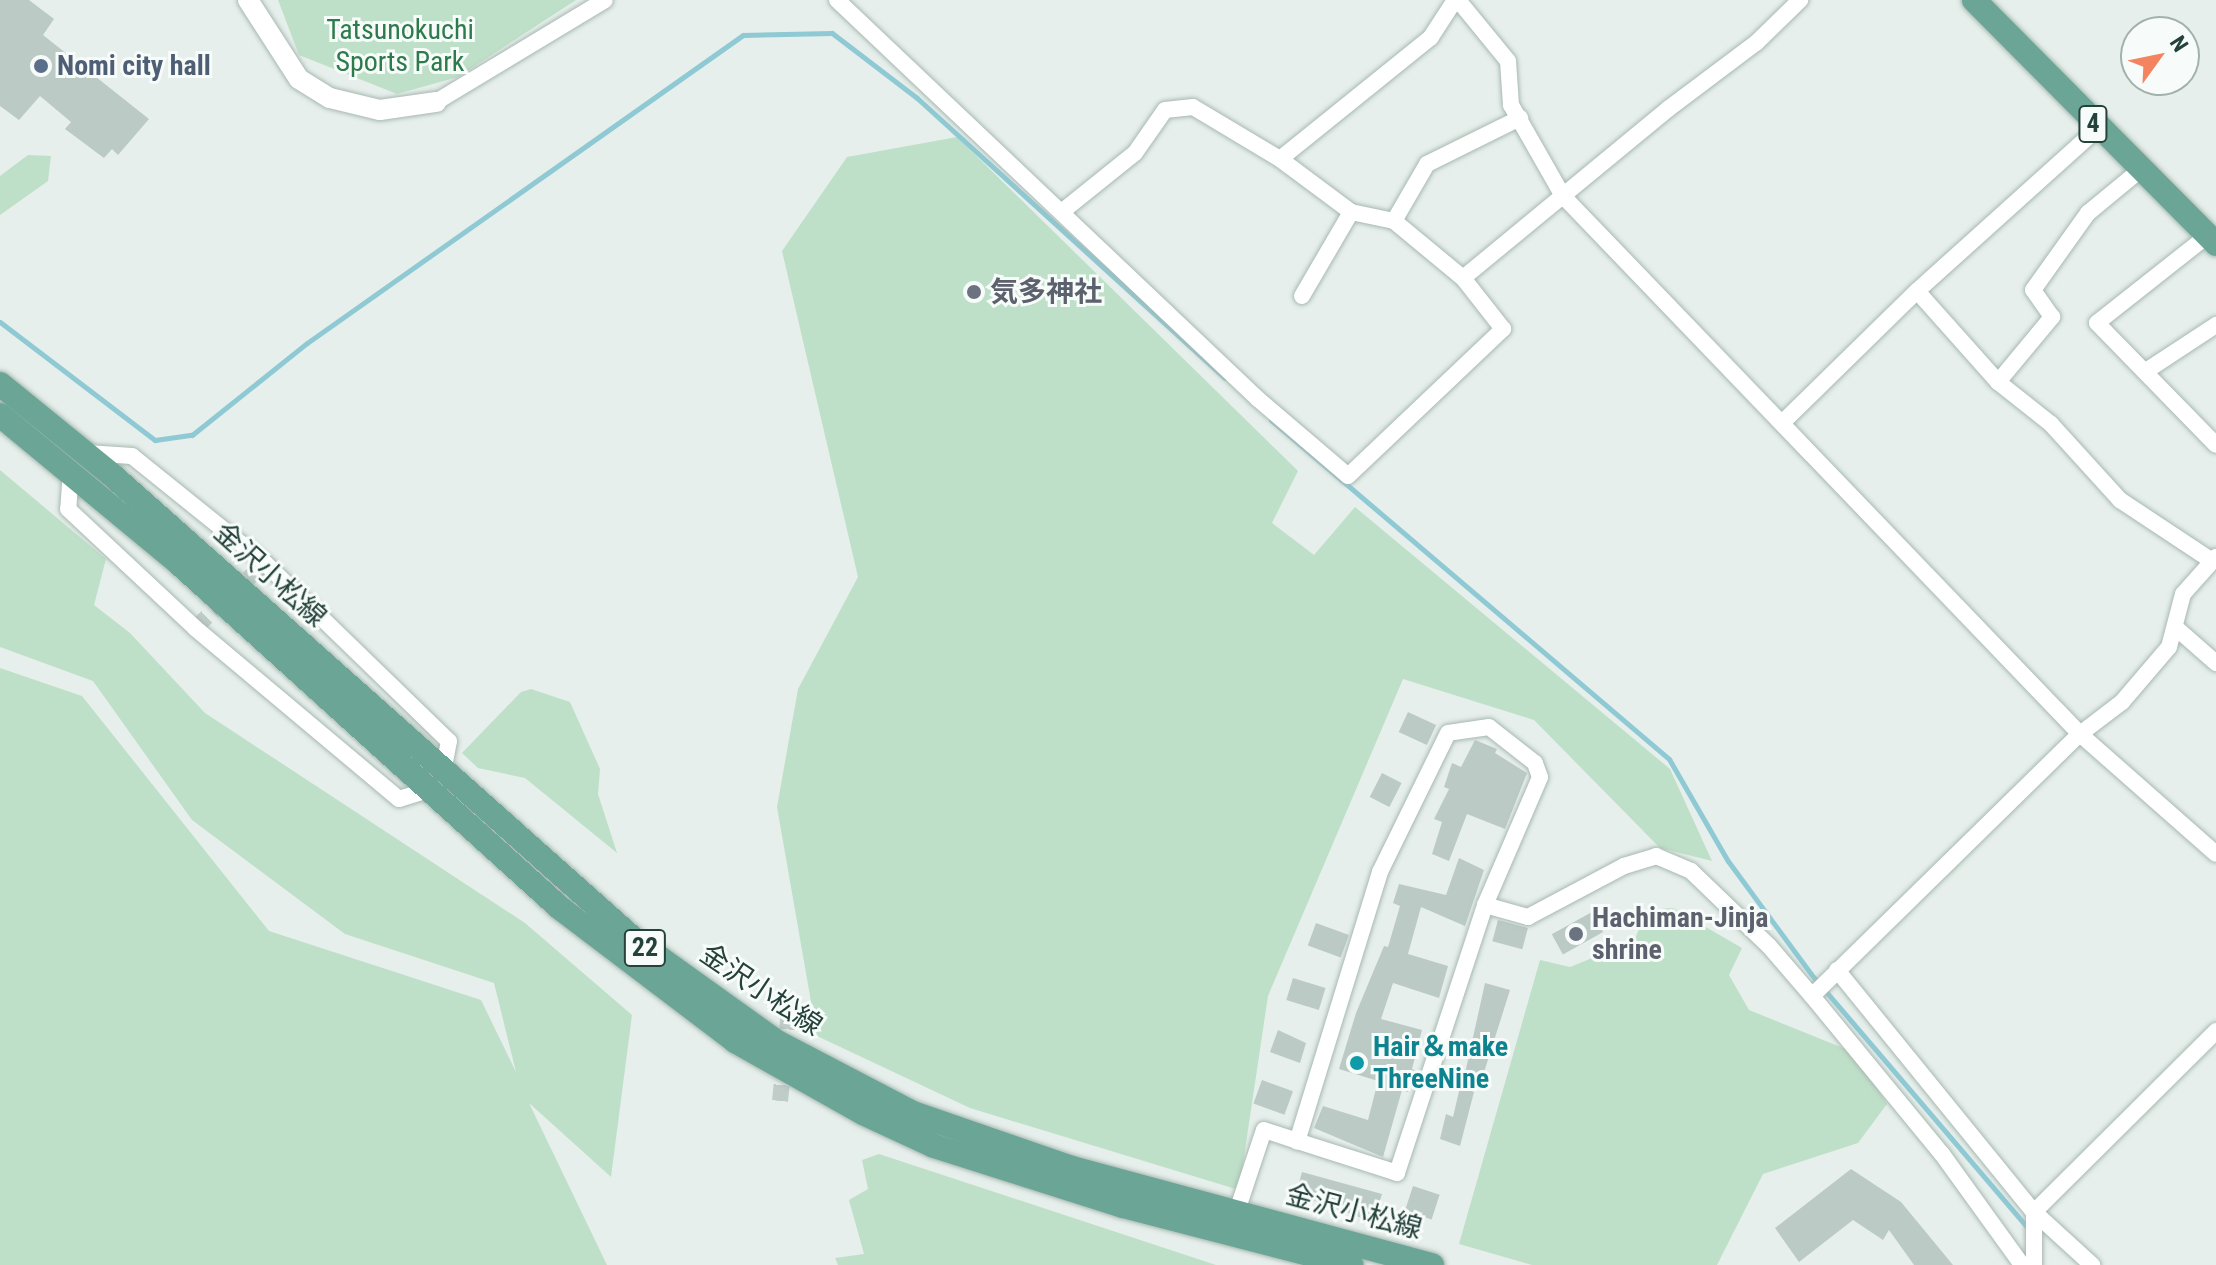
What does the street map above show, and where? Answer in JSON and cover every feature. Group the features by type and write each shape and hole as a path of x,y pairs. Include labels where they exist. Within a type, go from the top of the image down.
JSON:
{"main road":[{"name":"4","path":"1974,0 2212,240"},
{"name":"金沢小松線","path":"0,384 79,461 436,780 636,941 777,1042 913,1113 1072,1168 1432,1265"},
{"name":"金沢小松線","path":"0,415 79,461"},
{"name":"金沢小松線","path":"436,780 560,908 660,988 735,1041 863,1113 1011,1172 1351,1265"}],"street":[{"path":"248,0 299,79 330,98 380,110 436,102 605,0"},
{"path":"837,0 1064,210 1097,248 1348,476 1503,329 1463,278 1394,221 1351,212 1280,159 1193,107 1165,110 1135,153 1064,210"},
{"path":"1280,159 1431,37 1457,0 1508,61 1511,105 1563,196 2080,734 2216,854"},
{"path":"1463,278 1756,43 1800,0"},
{"path":"1394,221 1427,164 1520,118"},
{"path":"1783,422 1917,291 2098,128"},
{"path":"1998,382 2052,317 2033,290 2088,213 2140,170"},
{"path":"1302,296 1351,212"},
{"path":"2212,240 2097,323 2216,445"},
{"path":"1823,985 2080,734 2122,702 2169,647 2183,594 2214,559 2120,500 2051,424 1998,382 1917,291"},
{"path":"2146,371 2216,325"},
{"path":"132,456 265,563 449,741 436,780 399,799 195,628 68,509 79,461 132,456"},
{"path":"2175,627 2216,663"},
{"path":"1237,1211 1264,1130 1297,1141 1397,1173 1485,905 1540,777 1535,763 1489,727 1448,733 1380,872 1297,1141"},
{"path":"1485,905 1528,917 1624,866 1656,856 1691,871 1769,946 1823,985 2034,1212 2092,1265"},
{"path":"1823,985 2022,1265"},
{"path":"2034,1265 2034,1212 2216,1032"}],"green space":[{"name":"Tatsunokuchi Sports Park","path":"278,0 576,0 458,77 397,94 299,55"},
{"path":"957,137 1298,471 1272,523 1314,555 1355,507 1670,769 1712,861 1660,848 1534,720 1403,679 1268,996 1239,1190 970,1108 817,1036 777,807 798,689 858,577 782,251 847,157"},
{"path":"28,155 51,156 48,181 0,215 0,176"},
{"path":"0,470 106,559 94,605 130,633 205,713 525,923 632,1015 611,1177 529,1103 607,1265 0,1265 0,668 82,696 269,931 481,1000 516,1072 494,983 345,934 192,820 93,681 0,647"},
{"path":"531,689 570,702 600,769 598,794 617,853 525,778 478,768 462,753 521,692"},
{"path":"1673,908 1742,948 1729,975 1749,1010 1853,1052 1887,1104 1858,1143 1763,1174 1717,1265 1532,1265 1459,1244 1540,960 1570,967 1634,941 1647,910"},
{"path":"879,1154 1216,1265 838,1265 835,1258 864,1254 849,1200 868,1189 862,1160"}],"building":[{"name":"Nomi city hall","path":"0,0 29,0 54,19 43,35 149,119 118,155 112,149 104,158 65,129 71,122 40,96 19,120 0,106"},
{"path":"1408,712 1436,725 1427,745 1399,732"},
{"path":"1475,740 1497,749 1495,753 1527,773 1505,829 1467,814 1449,861 1432,854 1442,822 1434,819 1449,789 1444,787 1452,763 1461,767"},
{"path":"1382,773 1402,783 1389,807 1370,797"},
{"path":"1459,858 1484,870 1465,926 1421,907 1408,954 1448,966 1439,998 1393,983 1381,1019 1422,1030 1412,1069 1416,1071 1408,1092 1402,1090 1383,1157 1314,1128 1323,1106 1368,1120 1378,1081 1339,1069 1356,1013 1384,946 1388,947 1400,906 1393,903 1399,884 1446,895"},
{"path":"1592,912 1603,932 1563,954 1552,934"},
{"path":"1498,920 1528,928 1522,949 1492,941"},
{"path":"1316,923 1349,935 1341,958 1308,946"},
{"path":"1293,978 1326,988 1319,1010 1286,1000"},
{"path":"1485,983 1510,990 1480,1085 1464,1078"},
{"path":"1278,1030 1306,1043 1300,1063 1270,1052"},
{"path":"1262,1080 1293,1091 1284,1115 1253,1103"},
{"path":"1460,1087 1474,1092 1460,1146 1440,1139 1446,1114 1453,1117"},
{"path":"1851,1169 1901,1202 1953,1265 1914,1265 1889,1230 1883,1240 1853,1220 1799,1262 1775,1228"},
{"path":"1302,1172 1382,1194 1373,1222 1296,1194"},
{"path":"1413,1186 1440,1195 1432,1219 1405,1211"}],"waterway":[{"path":"0,322 155,440 192,435 307,343 743,35 832,33 917,98 1225,378"},
{"path":"1271,420 1669,759 1728,861 1811,974 2030,1230"}],"tunnel":[{"path":"195,628 265,563"},
{"path":"780,1101 789,1011"}],"place":[{"name":"Nomi city hall","path":"41,66"},
{"name":"気多神社","path":"974,292"},
{"name":"Hachiman-Jinja shrine","path":"1576,934"},
{"name":"Hair＆make ThreeNine","path":"1357,1063"}]}
